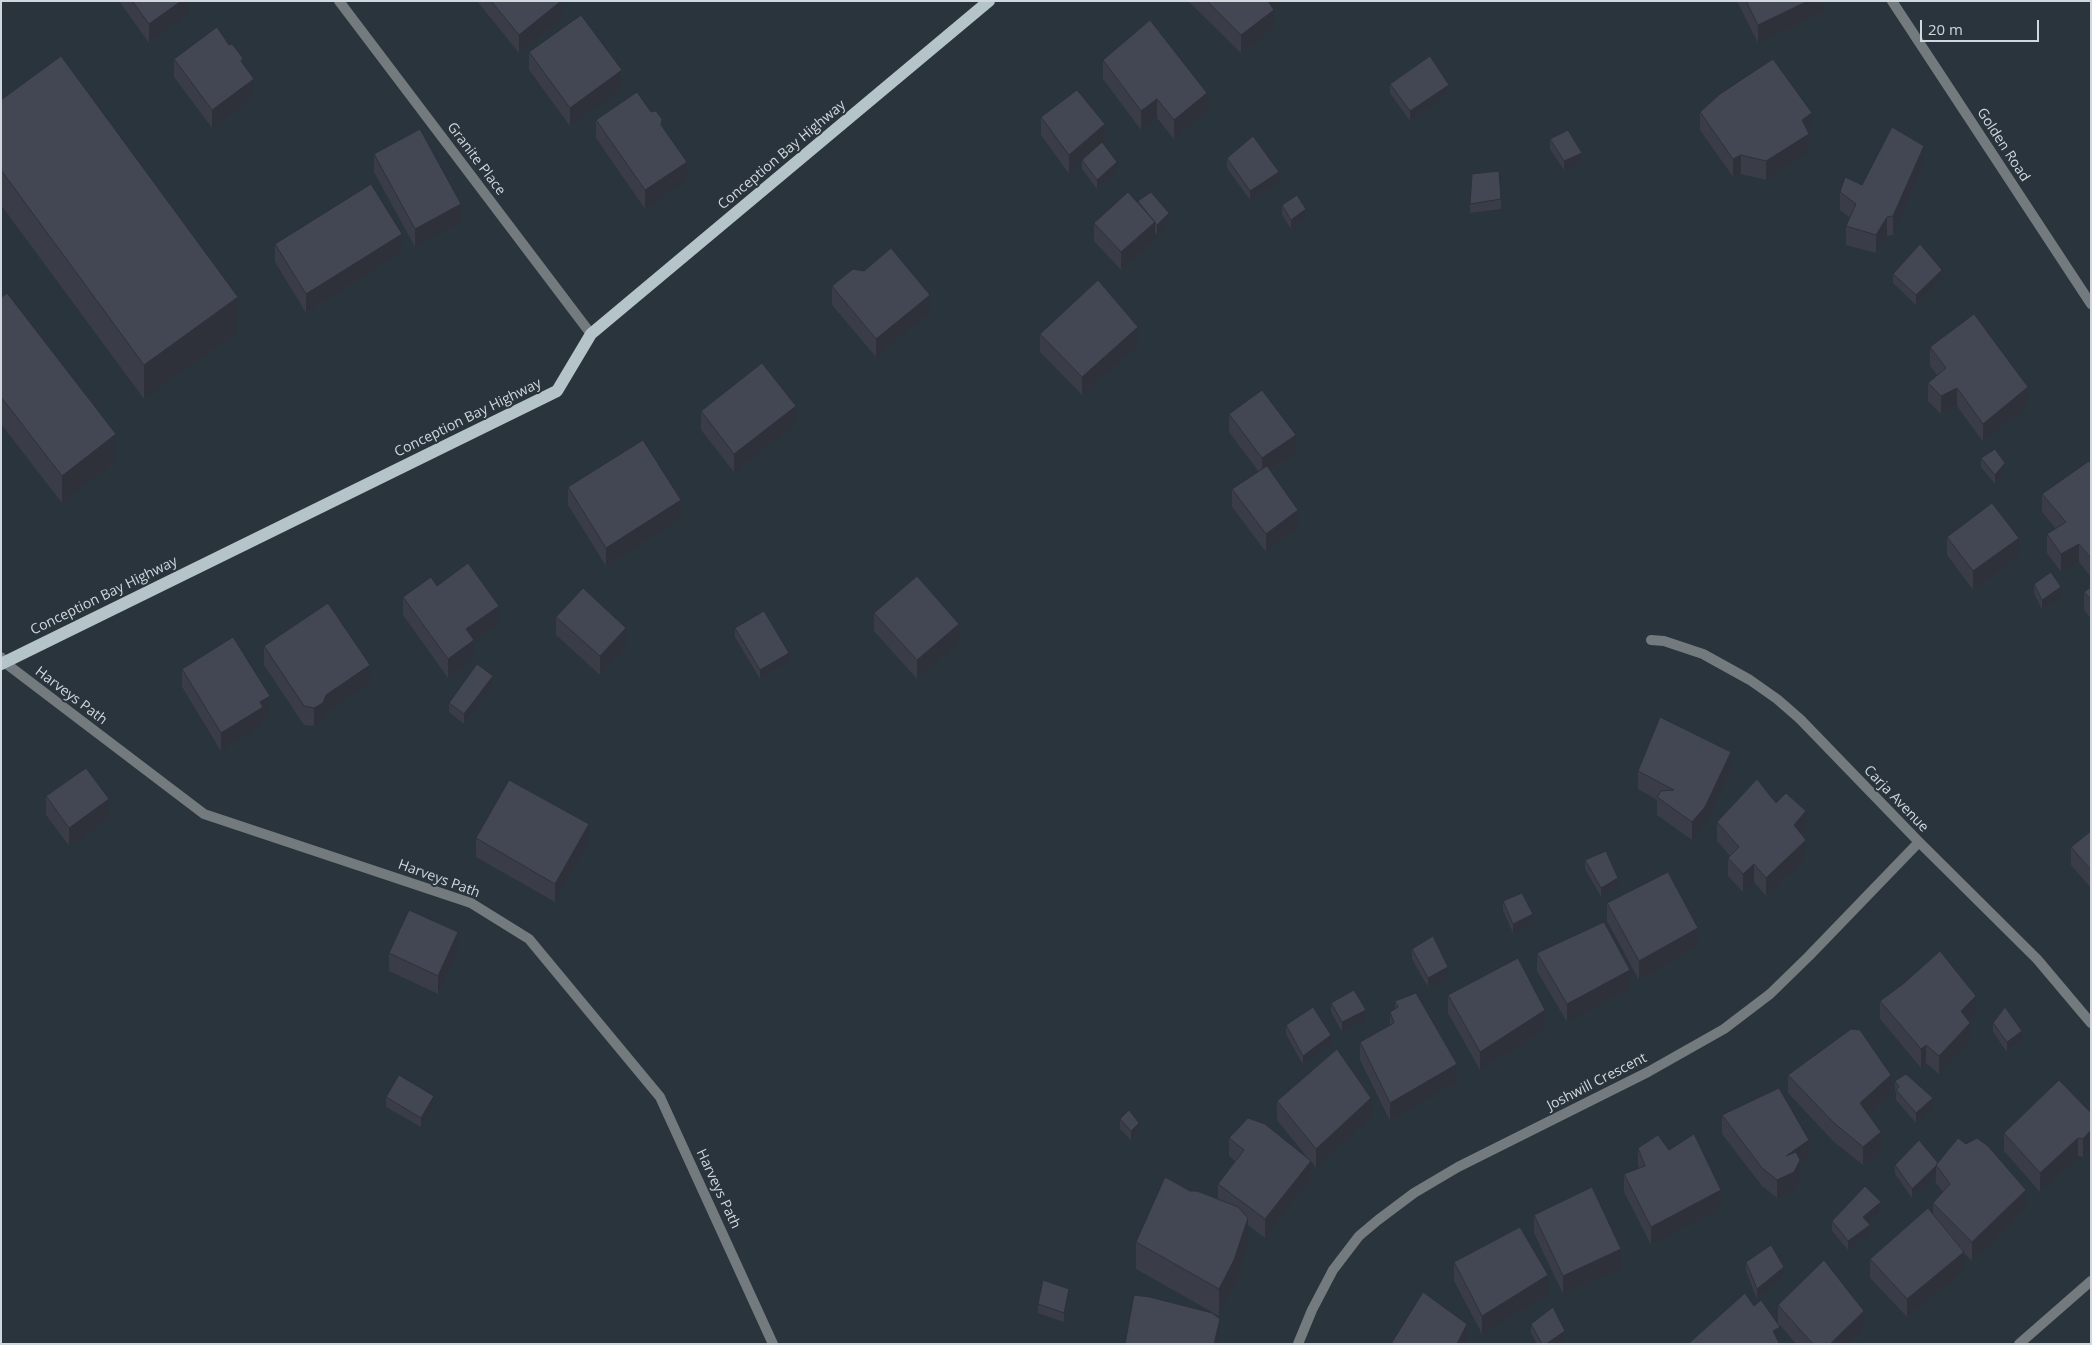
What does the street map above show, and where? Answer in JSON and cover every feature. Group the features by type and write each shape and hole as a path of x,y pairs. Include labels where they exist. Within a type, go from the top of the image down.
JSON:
{"main road":[{"name":"Conception Bay Highway","path":"2,661 557,391 591,334 989,1"}],"street":[{"name":"Granite Place","path":"339,1 591,334"},
{"name":"Golden Road","path":"1892,1 2091,304"},
{"name":"Carja Avenue","path":"1650,640 1664,641 1703,654 1750,680 1777,699 1800,719 1919,842 2037,959 2091,1023"},
{"name":"Harveys Path","path":"2,661 204,814 471,903 529,939 660,1097 774,1344"},
{"name":"Joshwill Crescent","path":"1298,1344 1312,1310 1333,1270 1360,1236 1378,1220 1414,1193 1458,1167 1648,1072 1724,1029 1770,994 1919,842"},
{"path":"2019,1344 2091,1281"}],"building":[{"path":"132,1 181,1 149,24"},
{"path":"491,1 561,1 519,35"},
{"path":"1207,1 1268,1 1274,10 1241,35"},
{"path":"1746,1 1808,1 1758,25"},
{"path":"581,15 622,70 570,108 529,52"},
{"path":"1150,20 1207,93 1174,120 1157,99 1141,111 1103,60"},
{"path":"217,27 229,45 232,44 243,58 241,61 254,79 212,110 174,59"},
{"path":"61,56 238,297 144,365 1,170 1,100"},
{"path":"1430,56 1449,85 1410,111 1390,84"},
{"path":"1773,59 1812,113 1802,120 1809,134 1766,161 1741,155 1733,159 1700,112 1720,94"},
{"path":"1077,90 1105,124 1069,155 1041,117"},
{"path":"637,92 651,112 656,111 662,119 661,125 687,162 645,190 596,120"},
{"path":"1892,127 1924,146 1893,216 1887,217 1876,235 1846,226 1856,204 1840,192 1845,177 1862,185"},
{"path":"420,129 461,204 415,229 374,154"},
{"path":"1568,130 1582,153 1564,161 1550,139"},
{"path":"1253,136 1279,172 1250,191 1227,158"},
{"path":"1102,142 1117,162 1097,180 1082,160"},
{"path":"1499,171 1501,199 1470,204 1472,174"},
{"path":"371,184 402,234 306,294 275,244"},
{"path":"1128,192 1155,222 1121,252 1094,223"},
{"path":"1151,192 1169,213 1157,225 1138,201"},
{"path":"1297,195 1306,209 1291,220 1282,205"},
{"path":"1920,244 1942,270 1916,295 1893,274"},
{"path":"891,248 930,295 876,339 832,286 853,269 864,271"},
{"path":"1098,280 1138,327 1082,377 1040,334"},
{"path":"7,293 116,434 62,476 1,397 1,298"},
{"path":"1974,314 2028,387 1983,424 1957,388 1941,396 1928,383 1946,368 1930,347"},
{"path":"762,363 796,406 734,454 701,411"},
{"path":"1262,390 1296,435 1262,458 1229,414"},
{"path":"643,440 681,500 606,548 568,487"},
{"path":"1995,449 2005,463 1995,475 1981,458"},
{"path":"2089,461 2091,464 2091,556 2079,544 2061,554 2047,534 2066,522 2042,494"},
{"path":"1267,466 1298,510 1266,534 1232,489"},
{"path":"1992,503 2019,538 1973,571 1947,537"},
{"path":"468,563 499,606 466,629 474,640 448,659 403,597 431,577 437,586"},
{"path":"2051,572 2061,587 2042,600 2034,584"},
{"path":"917,576 959,624 917,660 874,613"},
{"path":"2091,587 2091,600 2084,592"},
{"path":"583,588 626,628 600,656 556,617"},
{"path":"328,603 370,665 326,695 323,703 314,708 304,706 264,646"},
{"path":"764,611 789,653 760,670 735,628"},
{"path":"233,637 270,696 260,702 263,707 221,733 182,669"},
{"path":"477,664 493,676 464,714 449,703"},
{"path":"1660,717 1731,752 1705,807 1692,822 1657,797 1661,791 1674,790 1638,771"},
{"path":"86,768 109,799 69,828 46,796"},
{"path":"1757,779 1776,803 1786,793 1806,811 1794,825 1806,840 1766,878 1754,864 1743,874 1728,858 1739,847 1717,822"},
{"path":"509,780 589,824 555,884 476,838"},
{"path":"2091,831 2091,870 2071,847"},
{"path":"1606,851 1618,878 1601,888 1585,860"},
{"path":"1668,872 1698,928 1639,961 1607,903"},
{"path":"1522,893 1533,914 1513,924 1503,901"},
{"path":"409,910 458,932 438,976 389,953"},
{"path":"1604,922 1630,970 1567,1004 1537,953"},
{"path":"1433,936 1448,967 1428,978 1412,949"},
{"path":"1940,951 1976,996 1961,1011 1970,1023 1939,1056 1926,1045 1921,1049 1880,1001 1903,984"},
{"path":"1518,958 1545,1010 1480,1052 1448,995"},
{"path":"1354,990 1366,1010 1342,1022 1331,1003"},
{"path":"1416,993 1457,1064 1390,1103 1360,1042 1394,1023 1390,1012 1398,1007 1395,1001"},
{"path":"1313,1007 1331,1035 1303,1056 1286,1025"},
{"path":"2005,1007 2022,1031 2007,1042 1993,1023"},
{"path":"1851,1029 1860,1030 1891,1075 1860,1103 1881,1132 1863,1147 1834,1123 1788,1075"},
{"path":"1337,1049 1371,1098 1316,1149 1277,1101"},
{"path":"1906,1074 1933,1098 1916,1113 1896,1090 1899,1087 1895,1081"},
{"path":"399,1075 434,1096 421,1118 386,1097"},
{"path":"2059,1080 2091,1113 2091,1130 2083,1139 2078,1138 2040,1173 2004,1133"},
{"path":"1779,1088 1809,1140 1786,1156 1796,1152 1800,1160 1794,1172 1777,1180 1762,1168 1722,1115"},
{"path":"1129,1110 1139,1123 1131,1131 1120,1119"},
{"path":"1248,1118 1265,1124 1311,1161 1265,1219 1218,1184 1244,1150 1229,1138"},
{"path":"1694,1134 1721,1190 1651,1227 1624,1174 1645,1166 1638,1148 1658,1135 1669,1150"},
{"path":"1958,1138 1966,1144 1977,1138 1988,1146 2026,1190 1972,1242 1933,1203 1950,1184 1936,1165"},
{"path":"1919,1140 1938,1163 1912,1189 1895,1165"},
{"path":"1165,1177 1190,1191 1197,1191 1238,1207 1248,1218 1234,1260 1219,1289 1136,1242"},
{"path":"1865,1186 1881,1202 1863,1217 1870,1225 1848,1241 1832,1221"},
{"path":"1592,1187 1621,1249 1563,1276 1534,1215"},
{"path":"1928,1208 1964,1252 1907,1299 1870,1259"},
{"path":"1520,1227 1548,1275 1482,1316 1454,1262"},
{"path":"1771,1245 1784,1267 1757,1289 1746,1262"},
{"path":"1824,1260 1864,1311 1830,1344 1813,1344 1778,1305"},
{"path":"1043,1280 1069,1289 1064,1313 1038,1304"},
{"path":"1423,1292 1467,1324 1457,1344 1391,1344"},
{"path":"1745,1293 1754,1306 1761,1300 1780,1327 1773,1331 1779,1343 1688,1344"},
{"path":"1134,1295 1150,1297 1212,1313 1220,1319 1214,1344 1125,1344"},
{"path":"1553,1307 1565,1331 1546,1344 1542,1344 1531,1324"}]}
